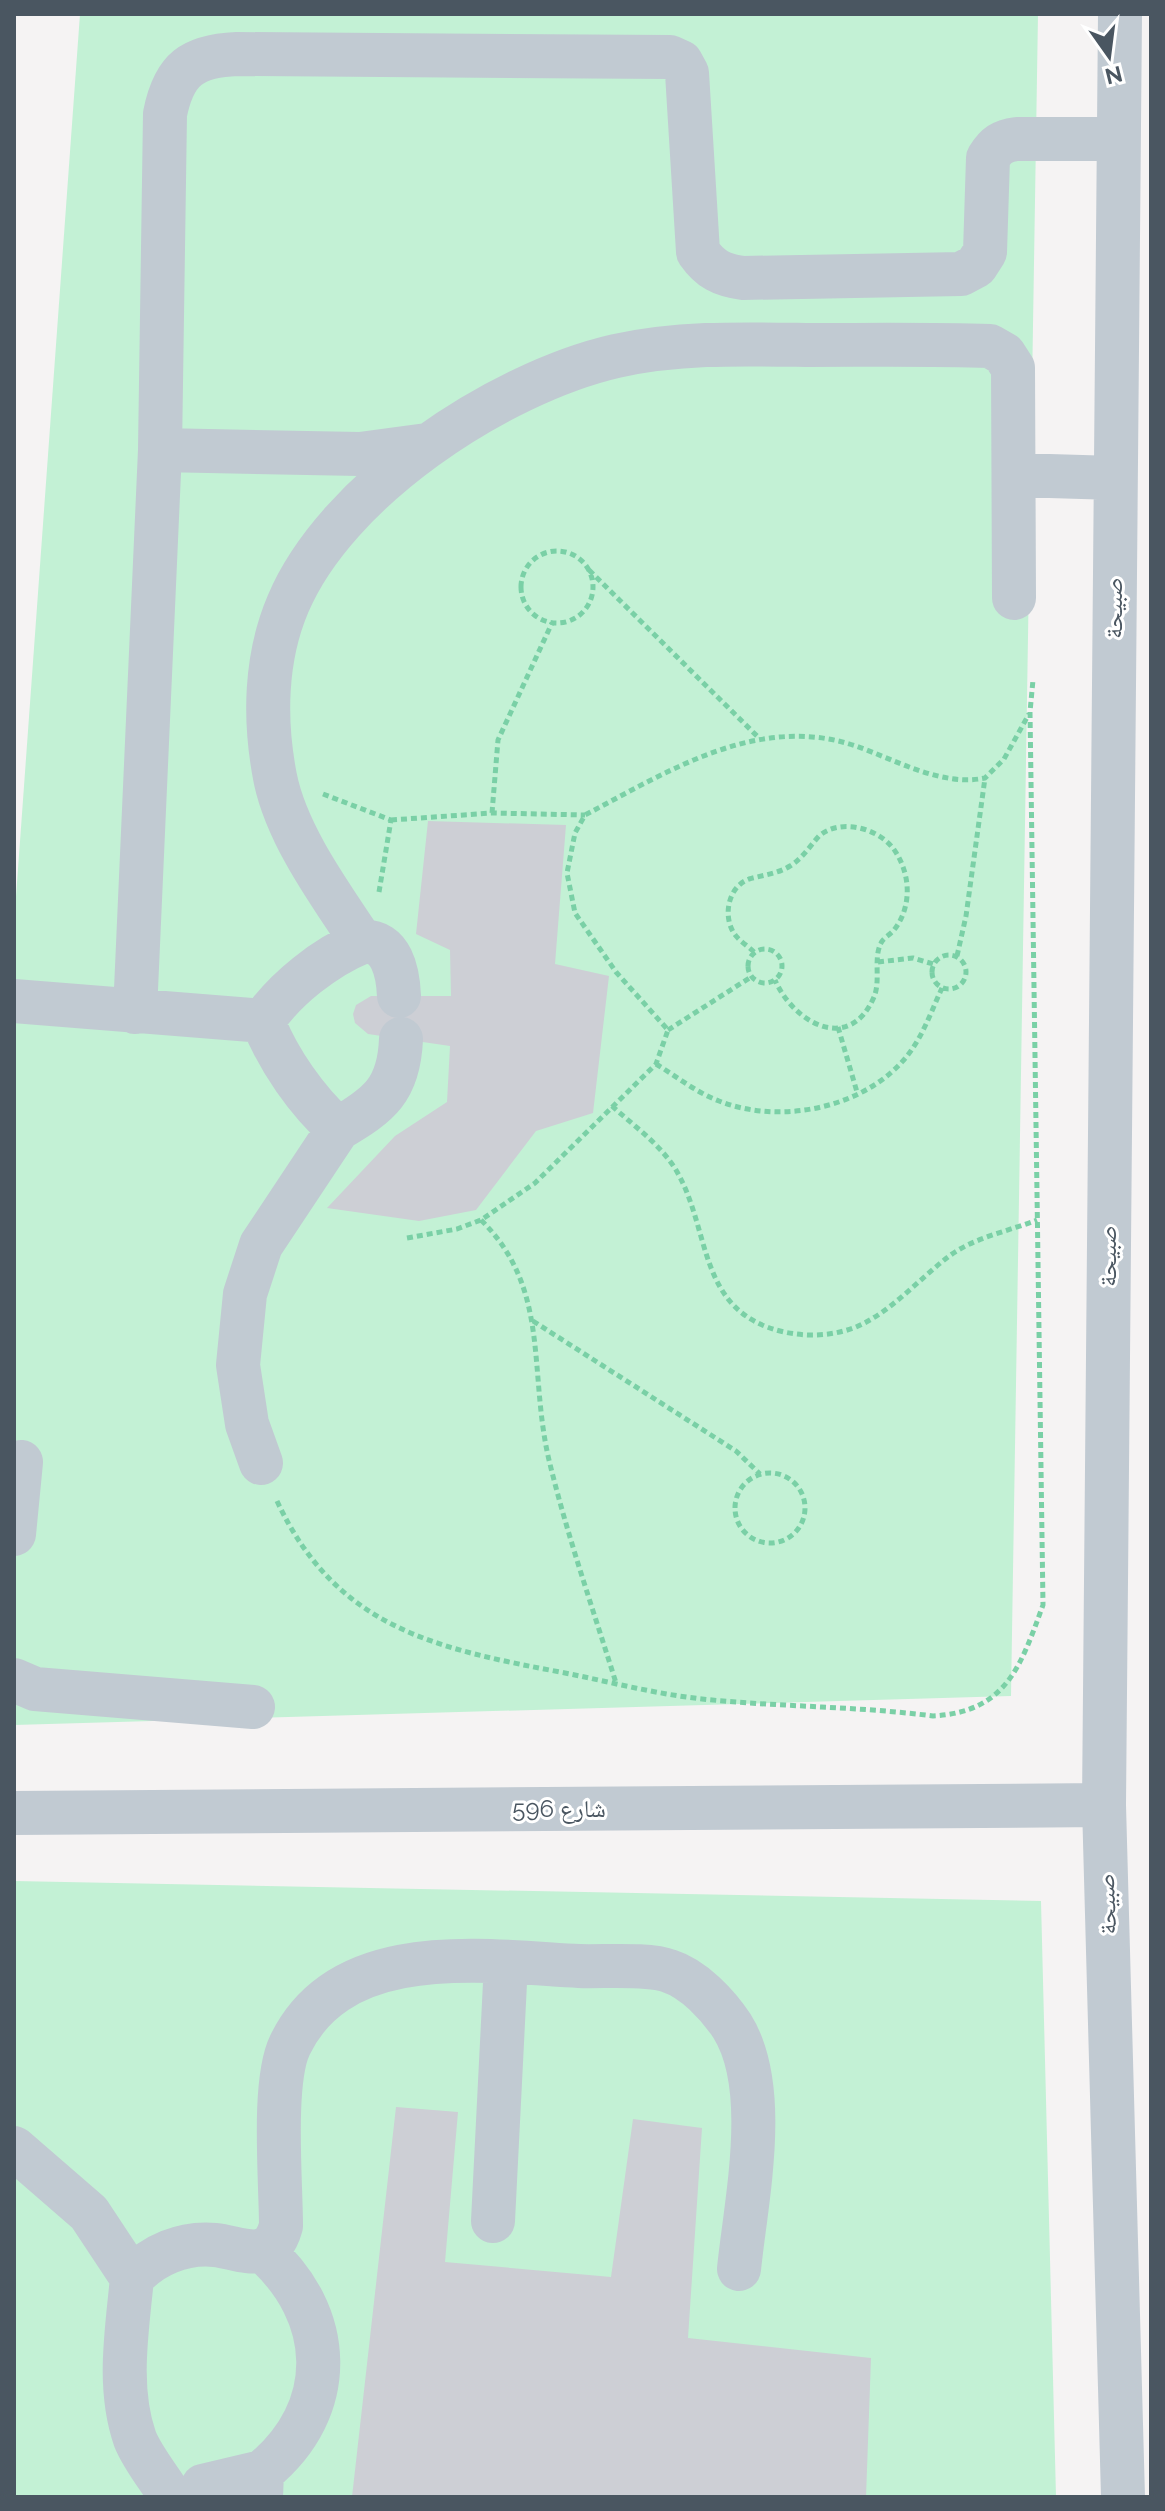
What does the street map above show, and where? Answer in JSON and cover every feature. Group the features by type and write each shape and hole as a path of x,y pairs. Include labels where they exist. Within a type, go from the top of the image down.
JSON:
{"street":[{"name":"صبيحة","path":"1120,14 1104,1805 1123,2497"},
{"path":"135,1012 160,450 165,114 171,88 187,67 211,55 670,57 681,62 687,73 698,252 708,267 724,276 743,278 961,274 976,266 985,252 988,158 994,147 1005,140 1017,139 1118,139"},
{"path":"399,996 393,963 385,948 366,942 318,876 276,780 267,721 271,662 288,605 317,553 356,508 427,445 486,408 548,378 614,357 682,344 990,346 1004,354 1013,368 1016,475 1014,598"},
{"path":"160,450 333,453 427,445"},
{"path":"333,453 347,478 356,508"},
{"path":"1016,475 1115,478"},
{"path":"263,1021 273,1006 315,970 366,942"},
{"path":"14,1001 263,1021"},
{"path":"263,1021 272,1045 314,1105 338,1129"},
{"path":"261,1463 247,1424 238,1365 245,1294 261,1245 338,1129 372,1109 392,1086 401,1039"},
{"path":"14,1534 21,1462"},
{"path":"14,1680 35,1689 253,1707"},
{"name":"شارع 596","path":"14,1813 1104,1805"},
{"path":"171,2497 136,2440 127,2392 123,2345 132,2278 146,2261 185,2246 216,2245 236,2251 262,2250 277,2238 281,2226 282,2081 289,2046 313,2012 349,1982 385,1969 445,1962 506,1963 669,1970 703,1992 733,2027 751,2075 753,2124 739,2269"},
{"path":"493,2221 506,1963"},
{"path":"14,2148 89,2213 132,2278"},
{"path":"196,2497 203,2486 262,2484 302,2427 319,2380 319,2356 302,2295 262,2250"}],"path":[{"path":"589,570 593,585 590,601 581,614 568,622 552,623 529,610 522,598 523,572 531,561 556,550 570,553 589,570 760,739"},
{"path":"492,813 498,740 552,623"},
{"path":"261,1463 278,1504 315,1561 339,1587 396,1627 461,1653 700,1699 933,1716 966,1711 999,1692 1024,1657 1043,1605 1030,712 1033,680"},
{"path":"957,956 985,778 1004,759 1030,712"},
{"path":"276,780 391,820 492,813 585,815 720,748 760,739 825,739 852,745 954,781 985,778"},
{"path":"585,815 575,833 567,873 575,913 616,972 668,1030"},
{"path":"366,942 391,820"},
{"path":"754,952 736,937 728,917 728,906 738,887 747,880 788,868 820,836 845,827 884,838 895,850 906,876 907,900 903,917 881,943 874,998 852,1024 821,1028 795,1011 775,980"},
{"path":"763,949 778,955 781,972 775,980 767,983 752,976 749,959 754,952 763,949"},
{"path":"947,954 957,956 967,970 966,980 951,990 942,988 932,974 933,964 947,954"},
{"path":"878,962 913,958 933,964"},
{"path":"407,1238 445,1232 481,1220 535,1183 656,1064 668,1030 752,976"},
{"path":"656,1064 715,1100 760,1112 810,1110 857,1092 900,1064 919,1039 942,988"},
{"path":"838,1027 857,1092"},
{"path":"612,1106 663,1152 675,1170 721,1293 754,1321 775,1330 816,1336 858,1326 923,1281 948,1256 1037,1220"},
{"path":"481,1220 508,1250 523,1277 532,1320 545,1442 560,1504 616,1683"},
{"path":"532,1320 736,1451 760,1474 785,1476 802,1494 805,1506 796,1530 774,1542 749,1536 735,1515 739,1490 760,1474"}],"green space":[{"path":"80,14 1038,14 1011,1696 14,1725 14,924"},
{"path":"14,1881 1041,1901 1056,2497 14,2497"}],"building":[{"path":"428,821 566,825 555,964 609,976 593,1113 536,1131 476,1210 419,1221 327,1208 395,1136 447,1102 450,1046 368,1034 355,1023 353,1014 356,1005 371,996 451,996 450,950 416,934"},
{"path":"396,2107 458,2112 445,2262 611,2277 633,2119 702,2128 688,2338 871,2358 866,2497 352,2497"}]}
